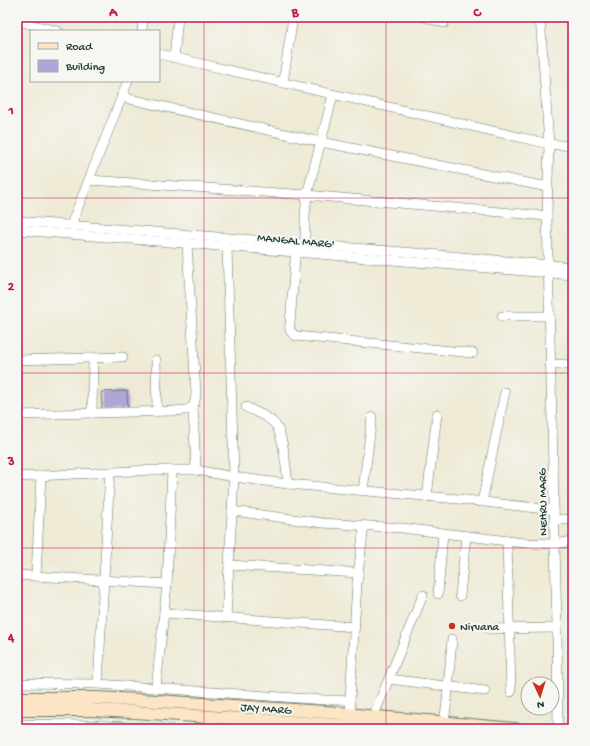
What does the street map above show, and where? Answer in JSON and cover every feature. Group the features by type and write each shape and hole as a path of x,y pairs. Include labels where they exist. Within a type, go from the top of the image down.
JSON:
{"main road":[{"name":"JAY MARG","path":"17,698 95,698 141,700 343,717 356,728 399,729"},
{"name":"JAY MARG","path":"17,710 90,710 375,717 515,729"}],"street":[{"path":"142,30 143,17"},
{"path":"174,58 178,17"},
{"path":"283,83 293,17"},
{"path":"424,17 444,23"},
{"name":"NEHRU MARG","path":"540,17 549,144 547,216 558,729"},
{"path":"17,22 53,30"},
{"path":"160,54 549,144 573,146"},
{"path":"71,225 128,82"},
{"path":"334,95 307,195 289,329 296,336 473,353"},
{"path":"122,98 321,142 548,187"},
{"path":"89,180 307,195 547,216"},
{"path":"17,221 300,248"},
{"name":"MANGAL MARG'","path":"17,230 227,247 300,248 548,270 573,275"},
{"path":"187,244 196,393 193,407 196,470"},
{"path":"226,618 234,477 227,247"},
{"path":"548,270 573,267"},
{"path":"502,316 549,316"},
{"path":"17,360 123,357"},
{"path":"92,413 93,358"},
{"path":"156,360 156,411"},
{"path":"550,364 573,365"},
{"path":"482,502 505,392"},
{"path":"17,415 186,410 193,407"},
{"path":"246,407 268,418 277,426 282,443 288,484"},
{"path":"427,497 437,414"},
{"path":"363,491 372,416"},
{"path":"17,477 151,470 196,470 234,477 288,484 554,510"},
{"path":"156,688 167,584 172,470"},
{"path":"98,684 110,472"},
{"path":"36,576 41,476"},
{"path":"232,511 323,523 402,528 524,543 555,544 573,541"},
{"path":"554,520 573,519"},
{"path":"343,717 350,700 358,573 364,526"},
{"path":"438,594 443,533"},
{"path":"460,596 466,536"},
{"path":"507,541 511,692"},
{"path":"229,565 358,573"},
{"path":"17,574 167,584"},
{"path":"375,717 376,710 423,595"},
{"path":"164,613 355,627"},
{"path":"489,628 557,628"},
{"path":"444,722 452,639"},
{"path":"389,678 485,691"},
{"path":"17,683 98,684 325,700 350,700"},
{"path":"17,724 88,724 166,729"}],"building":[{"path":"563,17 573,17 573,20 563,20"},
{"path":"127,391 128,410 102,411 101,392"}],"place":[{"name":"Nirvana","path":"452,626"}]}
